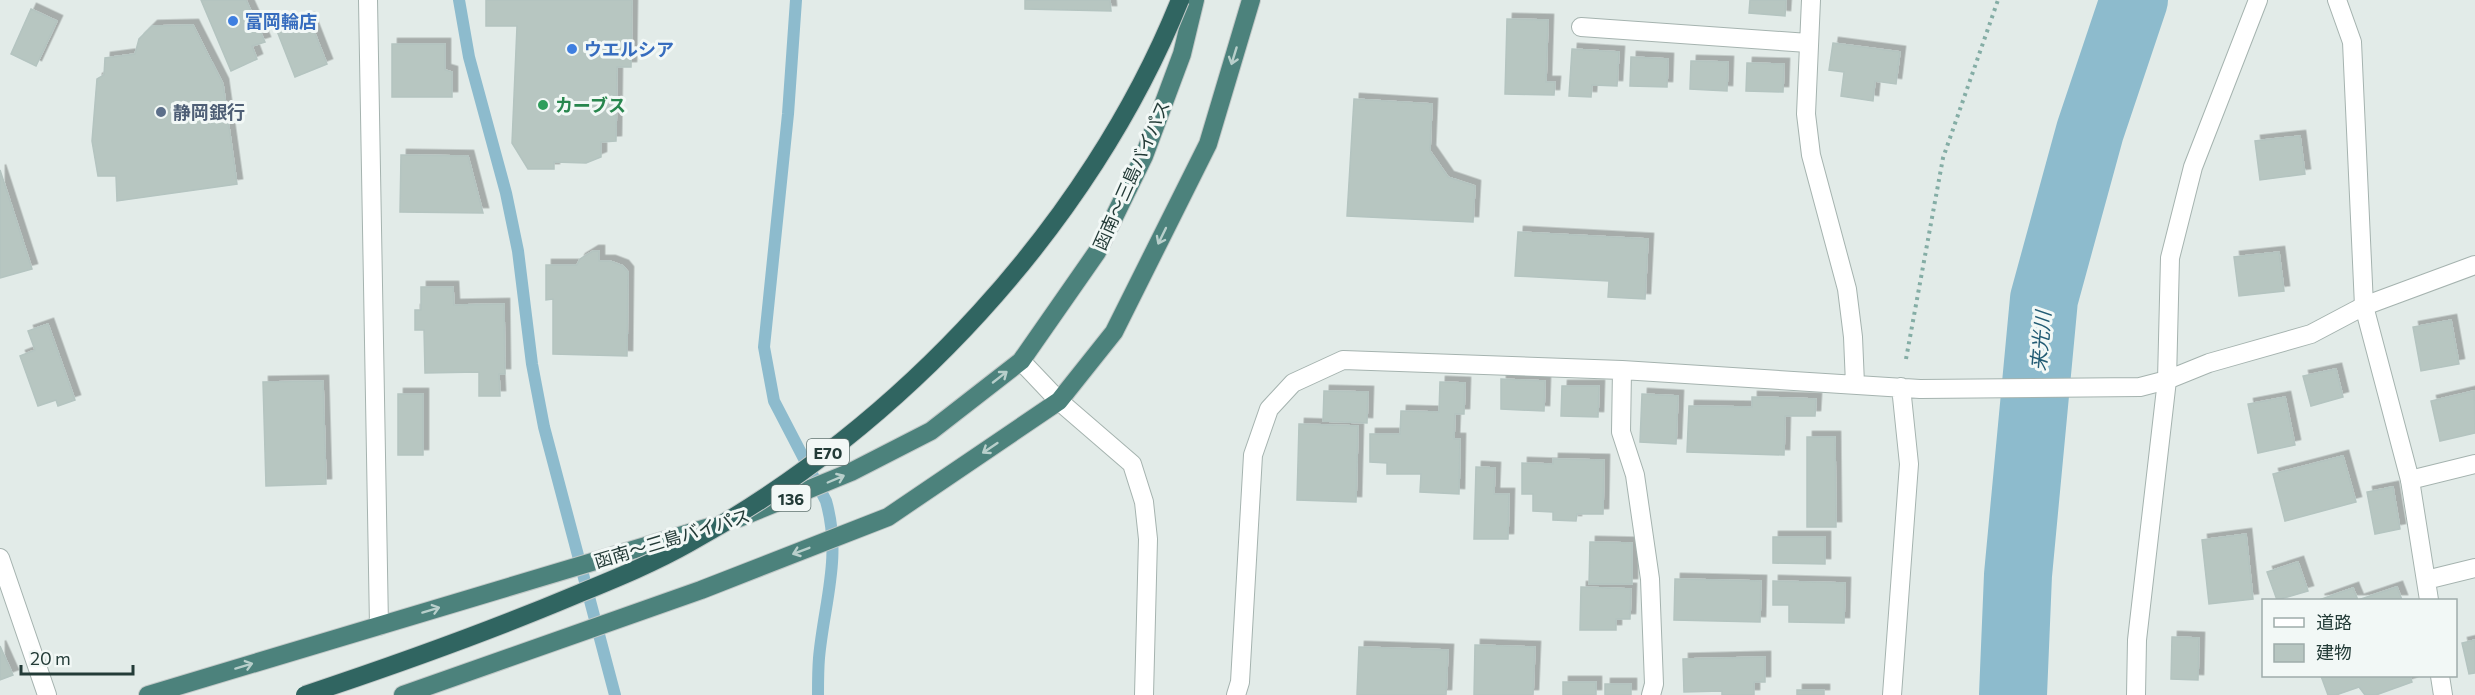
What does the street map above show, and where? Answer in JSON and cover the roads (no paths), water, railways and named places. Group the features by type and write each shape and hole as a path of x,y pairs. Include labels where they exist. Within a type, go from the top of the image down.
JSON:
{"highway":[{"name":"E70","path":"305,695 502,626 616,578 688,544 820,459 882,408 946,347 1024,259 1066,204 1112,135 1145,77 1180,0"},
{"name":"函南～三島バイパス","path":"148,695 748,516 851,472 931,431 1021,361 1097,252 1144,156 1182,54 1195,0"},
{"path":"403,695 701,590 888,517 1059,401 1114,332 1208,144 1251,0"}],"street":[{"path":"368,0 379,626"},
{"path":"1811,0 1806,114 1811,155 1847,289 1853,337 1855,384"},
{"path":"2136,695 2137,640 2167,380 2170,258 2193,167 2258,0"},
{"path":"2337,0 2352,42 2364,306 2410,480 2429,599"},
{"path":"1581,27 1808,43"},
{"path":"1236,695 1240,682 1253,455 1269,409 1293,383 1343,360 1622,370 1920,389 2139,387 2167,380 2209,363 2311,334 2364,306 2475,265"},
{"path":"1021,361 1059,401 1132,464 1144,502 1148,539 1144,695"},
{"path":"1622,370 1621,432 1635,475 1650,579 1654,684 1651,695"},
{"path":"1892,695 1909,464 1901,387"},
{"path":"2410,480 2475,464"},
{"path":"0,558 47,695"},
{"path":"2426,580 2475,568"},
{"path":"2440,677 2444,695"}],"waterway":[{"path":"459,0 469,57 506,193 518,251 532,364 544,427 615,695"},
{"path":"796,0 788,114 764,347 774,401 826,501 830,522 832,561 821,638 818,695"},
{"name":"来光川","path":"2013,695 2018,575 2044,299 2090,131 2134,0"}],"place":[{"name":"富岡輪店","path":"233,21"},
{"name":"ウエルシア","path":"572,49"},
{"name":"カーブス","path":"543,105"},
{"name":"静岡銀行","path":"161,112"}]}
